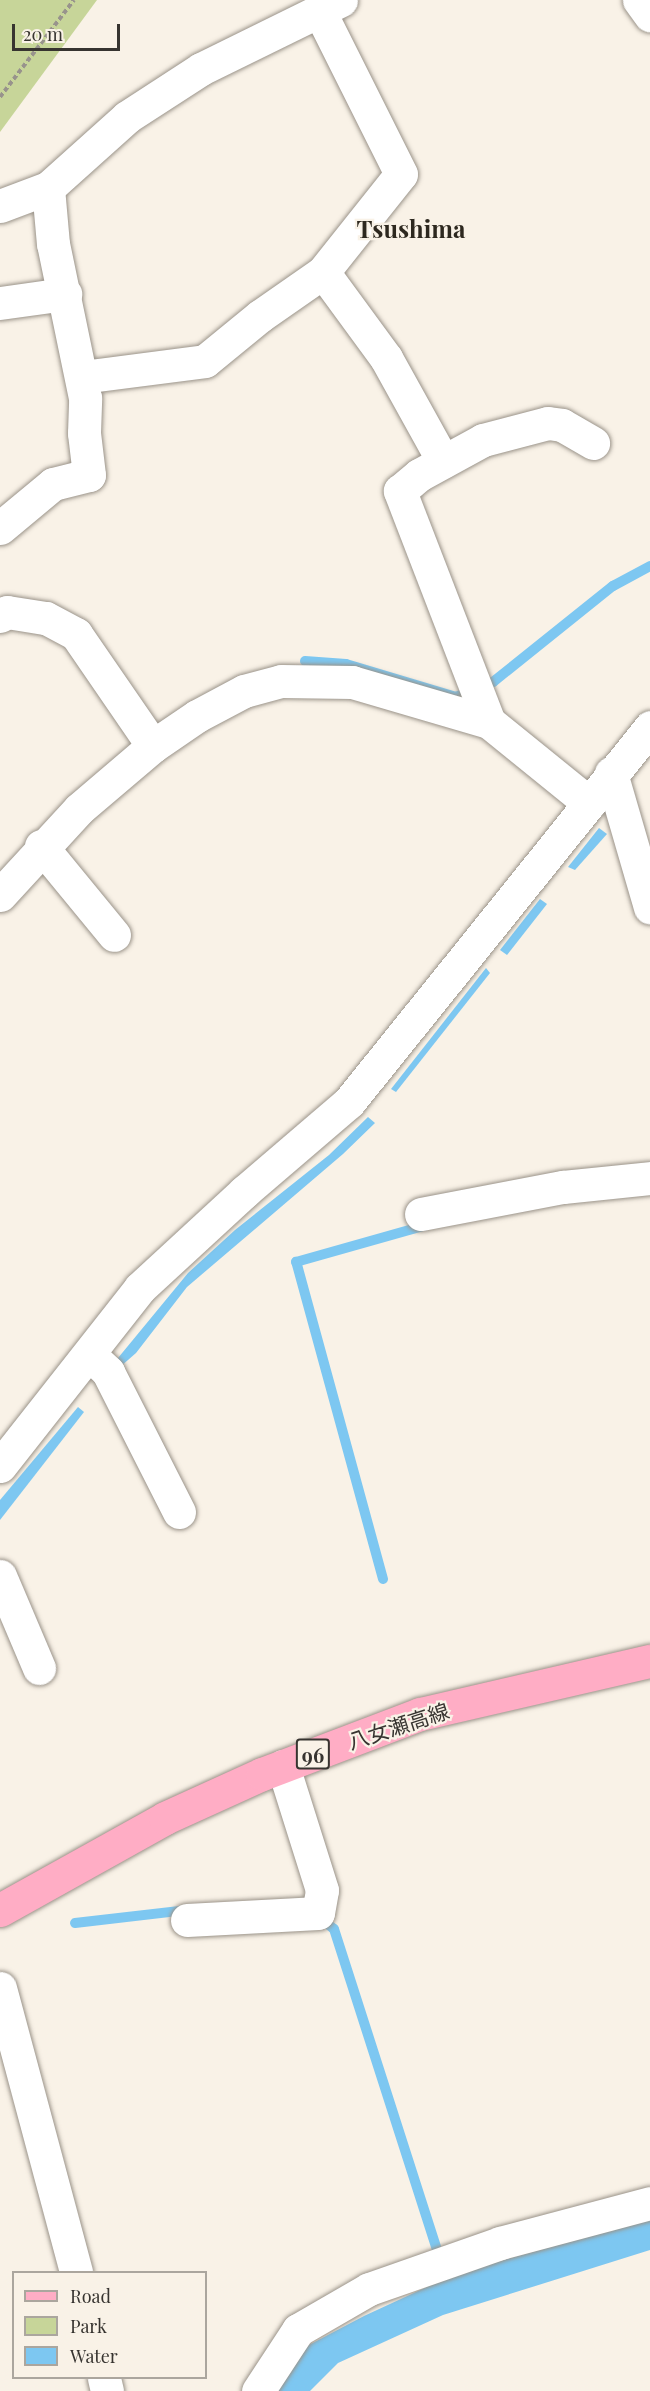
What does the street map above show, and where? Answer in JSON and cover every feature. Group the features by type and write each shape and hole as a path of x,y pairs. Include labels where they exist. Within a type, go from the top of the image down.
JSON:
{"main road":[{"name":"八女瀬高線","path":"0,1910 165,1818 283,1766 420,1714 650,1660"}],"street":[{"path":"639,0 650,15"},
{"path":"0,206 48,188 126,117 201,69 330,6 401,174 323,272 260,316 205,361 82,377"},
{"path":"0,528 52,484 89,475 82,377 51,234 48,188"},
{"path":"323,272 386,358 443,461"},
{"path":"0,303 64,294"},
{"path":"489,722 400,491 443,461 483,440 548,423 562,424 593,443"},
{"path":"2,610 46,618 76,634 153,746"},
{"path":"0,895 41,846 153,746 197,716 244,691 280,681 352,682 489,722 589,803"},
{"path":"0,1466 90,1355 140,1288 244,1192 349,1102 611,773 650,728"},
{"path":"611,773 650,907"},
{"path":"41,846 114,935"},
{"path":"421,1214 563,1187 650,1178"},
{"path":"90,1355 108,1372 178,1512"},
{"path":"0,1576 39,1668"},
{"path":"187,1920 318,1913 322,1890 283,1766"},
{"path":"0,1988 76,2271"},
{"path":"258,2391 298,2330 369,2289 500,2243 650,2203"}],"path":[{"path":"0,98 74,0"}],"green space":[{"path":"0,0 97,0 0,132"}],"water":[{"path":"599,828 607,834 575,870 568,867"},
{"path":"540,899 547,904 507,955 500,950"},
{"path":"486,968 490,973 396,1092 391,1089"},
{"path":"368,1117 375,1123 343,1154 187,1287 136,1353 120,1367 118,1358 188,1273 235,1230 329,1155"},
{"path":"78,1407 84,1412 0,1520 0,1500"},
{"path":"650,2219 650,2250 443,2315 338,2363 310,2391 276,2391 307,2346 364,2316 457,2273"}],"waterway":[{"path":"305,661 346,664 456,697 493,682 613,586 650,566"},
{"path":"383,1579 296,1262 427,1225"},
{"path":"75,1923 188,1910"},
{"path":"319,1917 334,1929 441,2262"}],"district":[{"name":"Tsushima","path":"411,229"}]}
